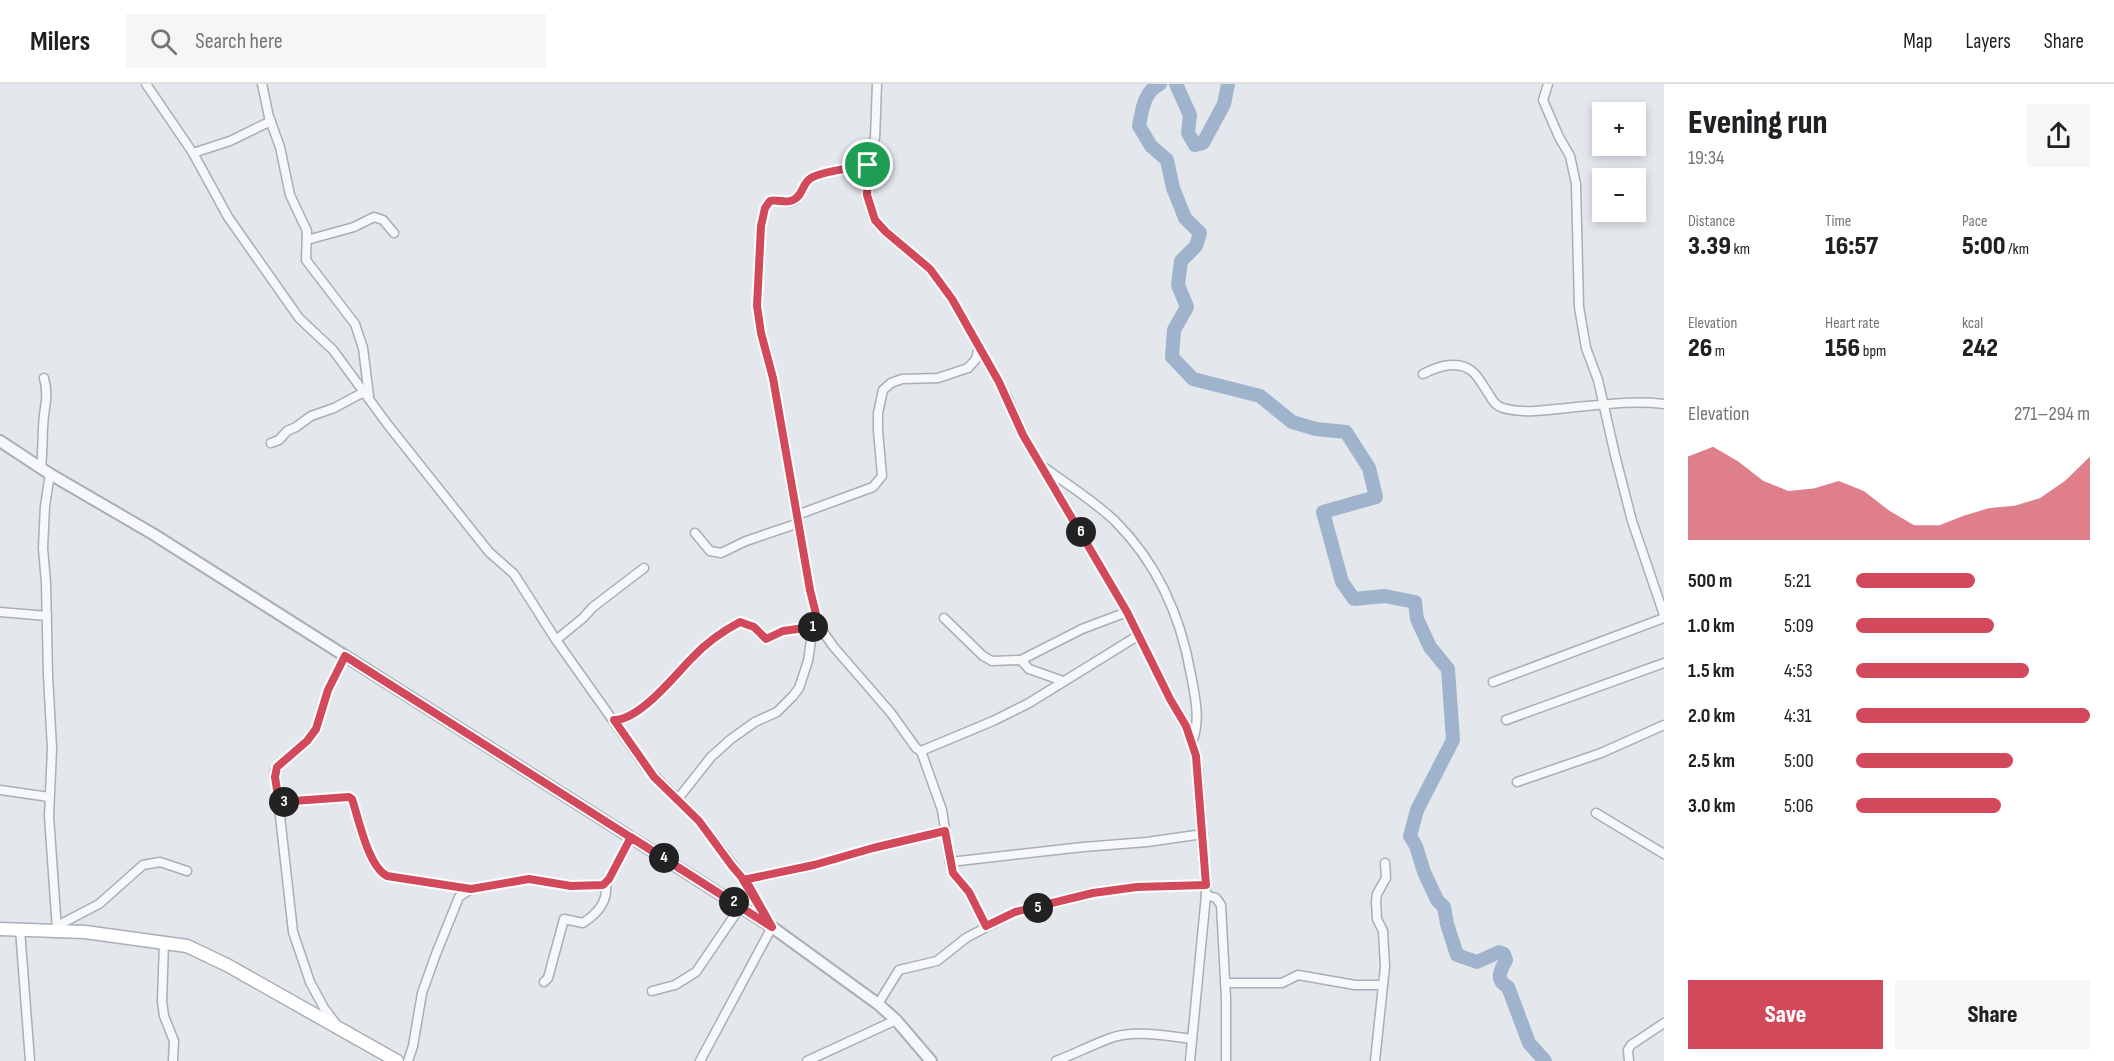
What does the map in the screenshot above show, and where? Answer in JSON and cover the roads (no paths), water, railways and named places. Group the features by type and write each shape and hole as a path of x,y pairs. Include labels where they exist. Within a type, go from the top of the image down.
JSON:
{"main road":[{"path":"8,927 57,928 187,946 227,965 397,1061"}],"street":[{"path":"146,84 193,153 228,218 299,318 333,350 388,425 489,552 514,574 556,640 646,767 699,821 743,880 772,927"},
{"path":"262,84 280,147 290,195 307,231 306,260 355,324 363,348 367,395"},
{"path":"877,84 874,138 868,165 867,195 875,220 930,269 952,299 1007,397 1023,435 1127,612 1192,742 1196,756 1206,895 1190,1061"},
{"path":"1493,682 1664,616 1632,521 1614,455 1605,405 1581,329 1577,276 1576,184 1570,156 1543,100 1548,84"},
{"path":"193,153 230,141 271,121"},
{"path":"868,165 813,176 796,199 791,202 770,201 762,217 757,306 761,333 773,378 810,590 819,626 833,646 891,713 916,748 921,751 942,810 953,873 969,892 986,926"},
{"path":"307,240 354,227 374,217 383,220 394,233"},
{"path":"695,533 710,551 721,553 873,487 882,476 882,461 878,448 878,413 883,390 891,383 902,379 938,378 968,368 976,358 979,346"},
{"path":"1423,374 1436,367 1454,365 1466,368 1474,373 1501,408 1540,411 1631,402 1664,404"},
{"path":"44,378 48,391 44,415 43,548 52,749 49,797 57,928 99,904 142,865 160,862 187,871"},
{"path":"271,443 279,440 287,431 311,416 367,395"},
{"path":"0,441 45,471 132,521 741,906 878,1004 896,1020 931,1061"},
{"path":"1040,464 1115,521 1148,560 1162,584 1183,635 1191,669 1197,709 1196,733 1192,742"},
{"path":"556,640 583,618 592,607 644,568"},
{"path":"0,612 47,616"},
{"path":"944,618 983,656 992,661 1021,660 1082,629 1127,612"},
{"path":"614,720 624,719 636,711 675,678 704,646 740,622 754,627 766,639 783,631 819,626"},
{"path":"677,800 711,757 741,732 777,712 793,696 799,688 808,661 811,640 819,626"},
{"path":"921,751 993,721 1029,703 1139,635"},
{"path":"338,1027 324,1008 310,982 293,932 275,777 277,767 307,741 316,729 328,690 345,656"},
{"path":"1021,660 1029,669 1063,681"},
{"path":"1506,720 1664,663"},
{"path":"1517,782 1601,753 1664,725"},
{"path":"0,790 49,797"},
{"path":"279,802 349,797 352,799 377,868 387,876 471,889 529,879 571,886 598,886 606,883"},
{"path":"1596,813 1664,854"},
{"path":"743,880 814,865 945,831"},
{"path":"950,862 1203,834"},
{"path":"544,982 548,978 564,919 583,923 597,913 607,892 606,883 631,837"},
{"path":"1375,1061 1385,967 1383,931 1377,919 1376,901 1377,894 1386,878 1385,863"},
{"path":"878,1004 899,970 936,962 966,938 1015,912 1093,893 1137,887 1206,885"},
{"path":"408,1061 413,1046 422,993 436,954 459,897 471,889"},
{"path":"1206,895 1216,898 1221,905 1226,1061"},
{"path":"652,991 675,985 696,972 741,906"},
{"path":"8,927 30,1061"},
{"path":"700,1061 772,927"},
{"path":"164,943 162,1001 164,1016 174,1041 173,1061"},
{"path":"1225,983 1282,983 1298,975 1356,985 1383,985"},
{"path":"807,1061 896,1020"},
{"path":"1629,1061 1628,1050 1631,1045 1664,1023"},
{"path":"1056,1061 1109,1038 1153,1035 1192,1040"}],"waterway":[{"path":"1160,84 1147,96 1139,126 1151,146 1167,160 1173,188 1185,218 1200,233 1196,246 1181,261 1178,285 1187,307 1174,330 1172,357 1193,379 1260,396 1292,422 1316,429 1346,432 1369,468 1376,497 1323,512 1342,582 1354,599 1385,596 1415,602 1417,619 1430,647 1448,669 1453,740 1417,810 1410,836 1437,900 1444,907 1457,955 1477,962 1499,952 1504,954 1506,960 1500,974 1501,981 1508,987 1529,1043 1545,1061"},
{"path":"1176,84 1190,115 1188,133 1195,145 1203,143 1224,104 1228,84"}]}
